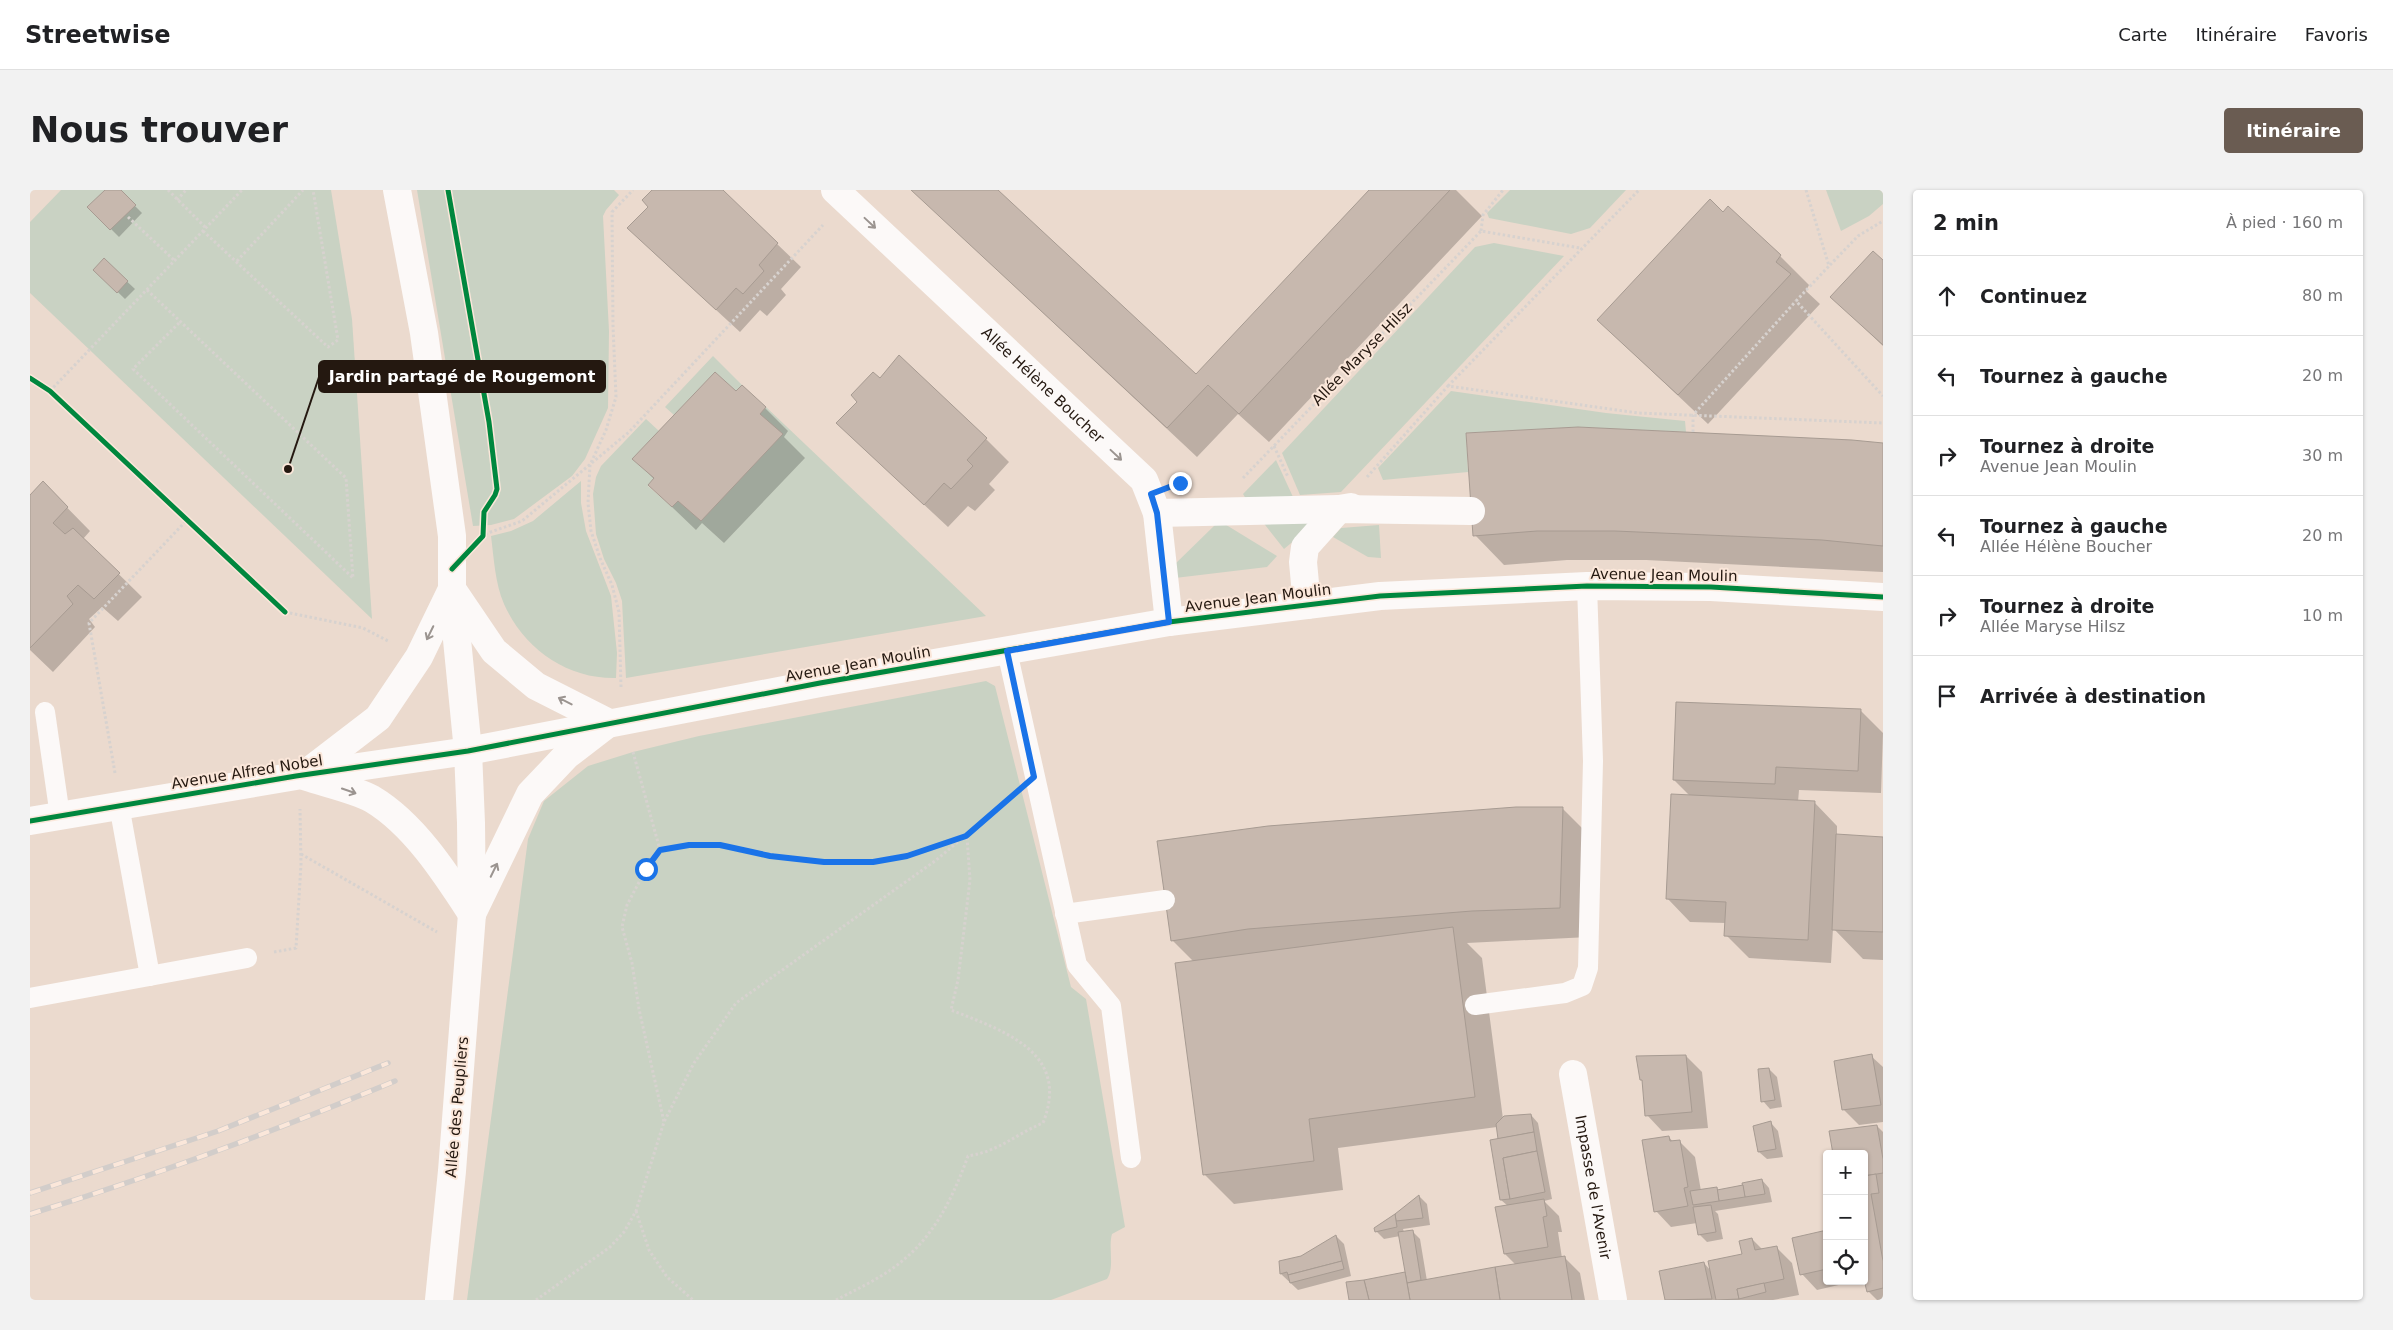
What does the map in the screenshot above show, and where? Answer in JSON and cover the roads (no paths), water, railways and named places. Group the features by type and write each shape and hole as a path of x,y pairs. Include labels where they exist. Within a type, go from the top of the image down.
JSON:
{"street":[{"name":"Allée des Peupliers","path":"397,190 424,333 452,536 452,590 468,751 472,914 452,1171 439,1300"},
{"name":"Allée Hélène Boucher","path":"840,195 1144,480 1157,513 1169,622"},
{"path":"1157,513 1339,509 1471,502"},
{"path":"1307,605 1303,562 1305,547 1339,509"},
{"name":"Avenue Jean Moulin","path":"468,751 820,682 1169,622 1380,596 1587,586 1711,587 1883,597"},
{"path":"300,776 378,718 419,657 452,590 494,651 536,686 609,723 566,756 530,794 472,914"},
{"name":"Avenue Alfred Nobel","path":"30,821 300,776 468,751"},
{"path":"300,776 372,799 402,824 438,863 472,914"},
{"name":"Impasse de l'Avenir","path":"1573,1074 1614,1300"}],"lane":[{"path":"1475,1005 1564,993 1582,986 1588,968 1593,761 1587,586"},
{"path":"1007,651 1077,964 1112,1006 1131,1158"},
{"path":"45,712 60,816"},
{"path":"120,805 150,976"},
{"path":"1065,914 1165,900"},
{"path":"30,998 247,958"}],"railway":[{"path":"30,1193 218,1131 388,1063"},
{"path":"30,1214 214,1152 305,1118 395,1081"}],"place":[{"name":"Jardin partagé de Rougemont","path":"288,469"}]}
